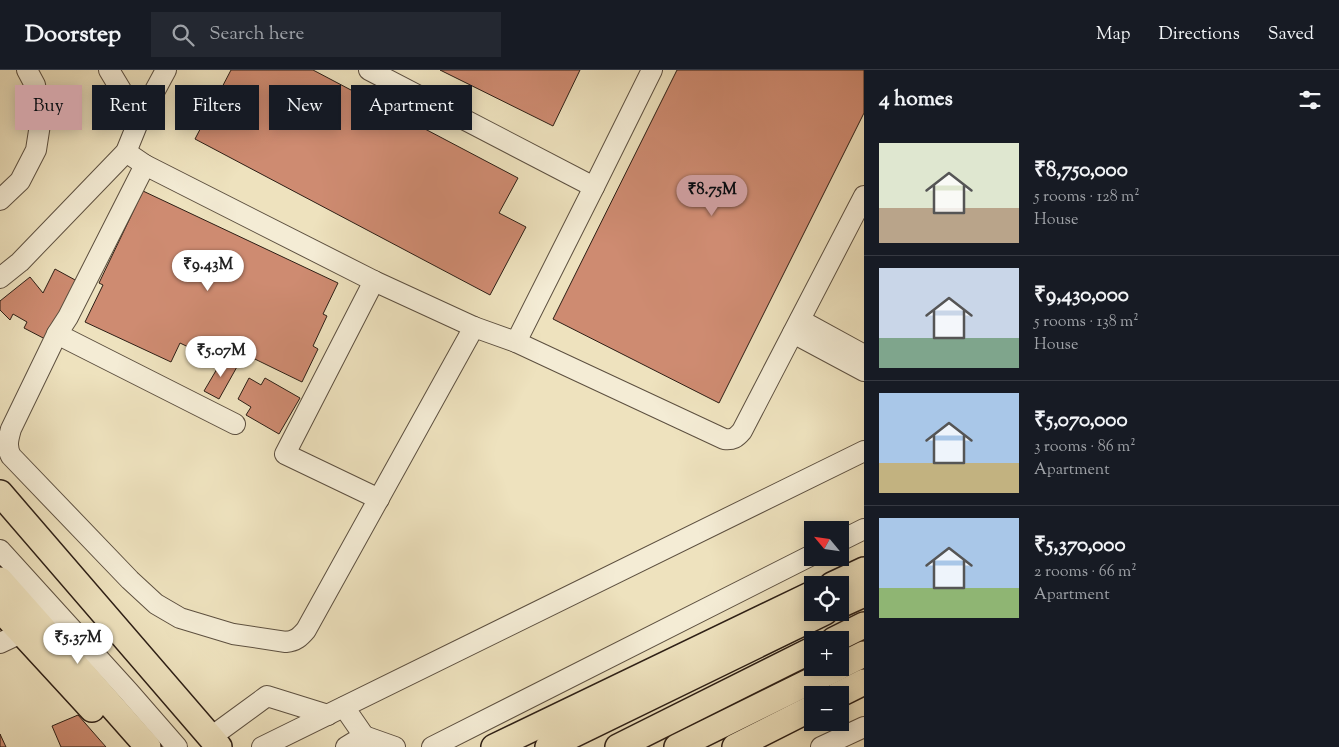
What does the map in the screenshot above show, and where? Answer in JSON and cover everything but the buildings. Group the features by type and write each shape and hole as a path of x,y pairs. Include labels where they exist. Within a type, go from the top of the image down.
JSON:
{"main road":[{"path":"0,493 210,744"},
{"path":"0,516 210,744"},
{"path":"849,577 864,570"},
{"path":"0,580 148,747"},
{"path":"849,601 864,594"},
{"path":"494,747 804,598"},
{"path":"0,609 11,638 128,747"},
{"path":"548,747 807,621"},
{"path":"849,632 864,625"},
{"path":"618,747 804,654"},
{"path":"849,662 864,654"},
{"path":"677,747 821,676"},
{"path":"849,690 864,682"},
{"path":"736,747 804,712"}],"lane":[{"path":"0,200 20,181 36,150 41,118 36,85 27,70"},
{"path":"109,70 118,85"},
{"path":"158,85 166,70"},
{"path":"369,70 594,188"},
{"path":"516,342 652,70"},
{"path":"0,278 20,262 126,152 135,130"},
{"path":"126,152 145,164 374,281 474,327 516,342 732,440 742,431 864,196"},
{"path":"145,164 68,317 57,334 11,429 8,449 12,456 130,580 156,604 180,618 233,634 286,642 300,638 474,327"},
{"path":"374,281 284,454 379,499"},
{"path":"796,327 864,355"},
{"path":"796,327 864,371"},
{"path":"57,334 235,424"},
{"path":"262,747 864,451"},
{"path":"849,536 864,529"},
{"path":"0,550 177,747"},
{"path":"432,747 804,559"},
{"path":"210,744 267,696 336,711 364,736 395,747"},
{"path":"822,747 864,727"},
{"path":"346,747 364,736"}]}
